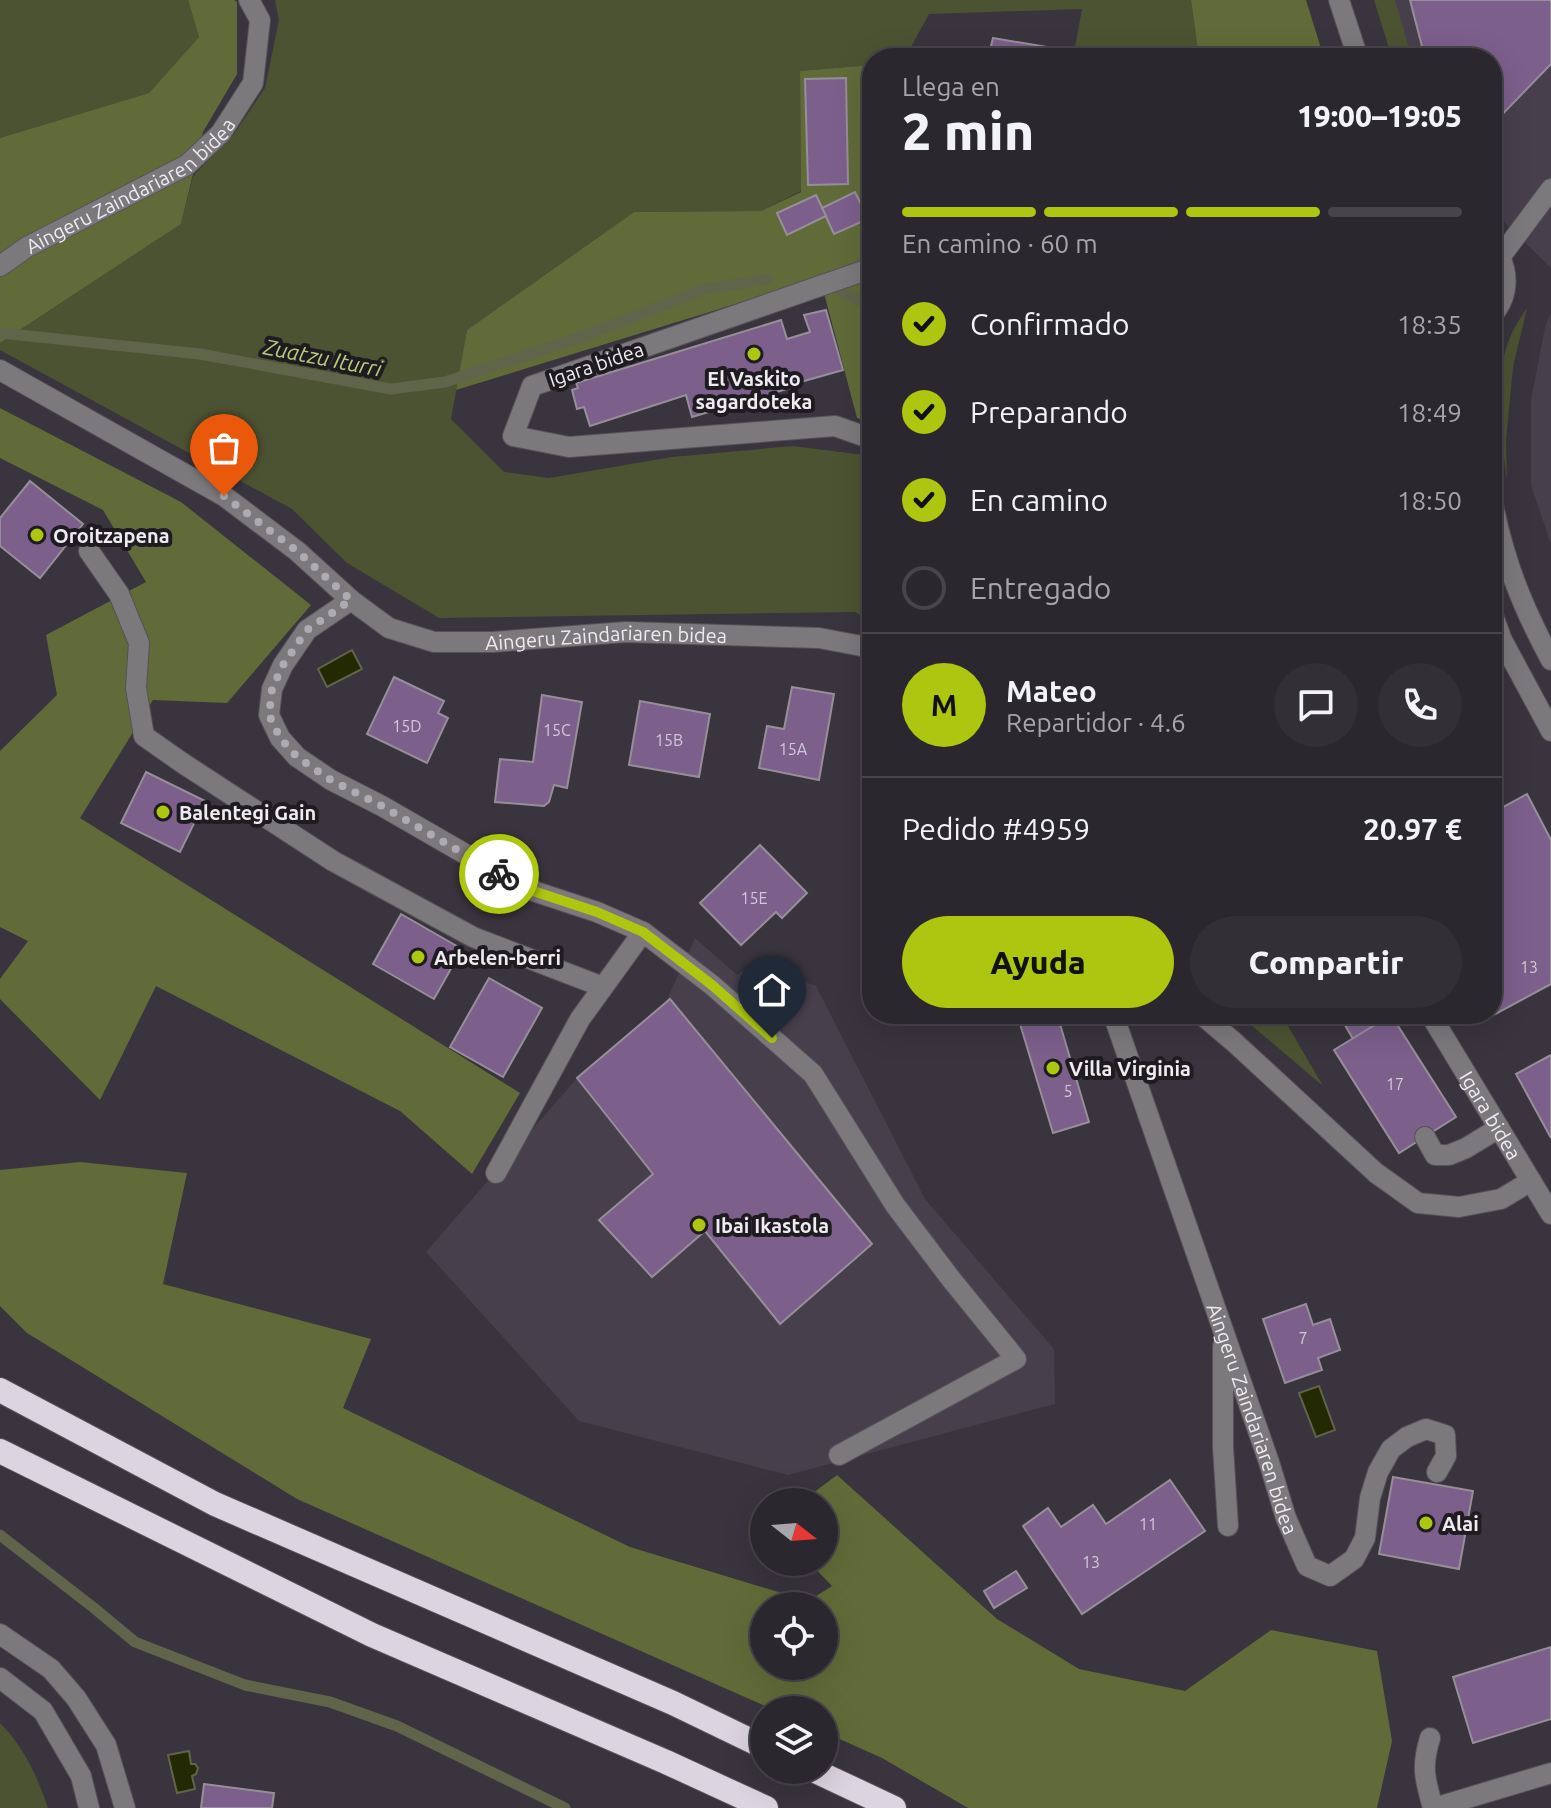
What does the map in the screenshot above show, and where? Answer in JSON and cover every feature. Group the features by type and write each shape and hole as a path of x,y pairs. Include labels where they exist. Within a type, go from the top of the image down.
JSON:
{"highway":[{"path":"0,1390 215,1504 673,1703 750,1740"},
{"path":"0,1451 372,1635 766,1808"},
{"path":"838,1782 894,1808"}],"street":[{"name":"Aingeru Zaindariaren bidea","path":"0,266 27,247 187,165 221,133 253,83 260,20 249,0"},
{"path":"1339,0 1355,48"},
{"path":"1502,243 1551,189"},
{"path":"1502,263 1506,272 1506,290 1502,299"},
{"name":"Igara bidea","path":"862,271 532,386 513,436 569,447 835,426 862,435"},
{"name":"Aingeru Zaindariaren bidea","path":"0,370 224,496 297,551 351,600 389,628 434,642 492,642 626,632 819,638 862,646"},
{"path":"1502,544 1514,584 1551,660"},
{"path":"89,551 119,594 139,643 136,688 144,736 333,861 473,937 603,987"},
{"path":"351,600 307,630 283,665 272,689 269,715 280,738 297,757 331,780 524,888 597,912 643,932 712,985 813,1074 895,1205 1016,1359 839,1455"},
{"path":"1502,640 1551,731"},
{"path":"496,1173 580,1019 643,932"},
{"name":"Aingeru Zaindariaren bidea","path":"1117,1024 1286,1518 1307,1566 1330,1576 1354,1559 1365,1538 1370,1498 1378,1472 1391,1449 1407,1437 1426,1429 1445,1435 1446,1456 1437,1472"},
{"path":"1213,1024 1376,1173 1418,1203 1459,1207 1501,1199 1531,1181"},
{"name":"Igara bidea","path":"1436,1024 1551,1214"},
{"path":"1425,1137 1435,1155 1449,1155 1499,1128"},
{"path":"1223,1328 1223,1447 1228,1526"},
{"path":"0,1634 51,1669 76,1698 106,1745 125,1808"},
{"path":"0,1678 43,1711 81,1776 89,1808"},
{"path":"1430,1738 1424,1774 1433,1808 1551,1773"}],"shaded area":[{"path":"0,0 188,0 199,37 149,93 0,138"},
{"path":"188,0 237,2 237,74 203,132 181,224 0,343 0,138 149,93 199,37"},
{"path":"275,0 1191,0 1198,48 1075,48 1082,9 929,14 910,48 862,48 862,66 800,71 801,191 761,211 634,212 467,330 451,419 504,472 549,478 672,457 793,446 862,455 862,616 855,612 439,618 347,563 292,509 0,350 0,343 181,224 193,176 234,134 265,88 279,20"},
{"path":"1191,0 1306,0 1321,48 1198,48"},
{"path":"1374,0 1395,0 1409,48 1389,48"},
{"path":"1377,0 1551,0 1551,268 1502,220 1502,48 1391,48"},
{"path":"862,66 862,420 857,418 820,278 456,390 467,330 634,212 761,211 801,192 800,71"},
{"path":"1527,308 1513,367 1506,440 1507,479 1502,440 1502,366 1511,335"},
{"path":"1551,313 1551,544 1531,485 1531,400 1545,327"},
{"path":"0,408 181,502 311,605 227,703 153,700 80,818 520,1093 472,1174 400,1111 156,986 100,1100 0,999 0,979 28,941 0,927 0,751 57,695 46,635 146,582 103,510 0,458"},
{"path":"352,650 362,669 327,687 318,669"},
{"name":"Ibai Ikastola","path":"695,938 737,975 756,962 816,986 925,1199 1054,1349 1055,1404 788,1475 579,1421 426,1252 577,1078 664,1006"},
{"path":"1250,1024 1287,1024 1323,1086"},
{"path":"80,1162 187,1173 163,1284 371,1339 343,1408 630,1547 778,1592 750,1592 750,1680 838,1680 838,1592 822,1592 832,1586 822,1576 838,1576 838,1488 820,1488 837,1475 997,1619 1079,1669 1185,1691 1271,1630 1377,1651 1392,1741 1377,1808 968,1808 882,1758 838,1738 838,1696 750,1696 750,1699 297,1499 27,1333 0,1306 0,1170"},
{"path":"1319,1386 1335,1430 1316,1437 1299,1393"},
{"path":"0,1723 29,1762 48,1808 0,1808"},
{"path":"189,1751 191,1764 198,1768 192,1776 195,1789 177,1793 168,1755"}],"building":[{"path":"1410,0 1551,0 1551,64 1502,115 1502,48 1422,48"},
{"path":"993,38 1053,48 990,48"},
{"path":"846,78 848,184 808,185 805,79"},
{"path":"855,192 862,207 862,222 834,234 822,208"},
{"path":"816,195 826,216 787,235 777,213"},
{"name":"El Vaskito sagardoteka","path":"826,310 843,370 692,417 686,395 590,426 584,407 577,409 572,390 578,388 576,383 781,320 787,339 810,332 804,315"},
{"name":"Oroitzapena","path":"30,481 83,524 40,578 0,546 0,518"},
{"path":"394,677 444,701 438,713 448,718 427,763 367,734"},
{"path":"792,687 834,694 819,780 759,768 767,726 784,729"},
{"path":"542,695 582,702 567,788 554,785 549,802 544,806 495,802 500,759 533,762"},
{"path":"640,701 710,714 699,777 629,765"},
{"name":"Balentegi Gain","path":"146,772 205,801 180,852 121,823"},
{"path":"1527,794 1551,840 1551,984 1502,1010 1502,808"},
{"path":"760,845 807,893 782,918 776,912 741,945 700,903"},
{"name":"Arbelen-berri","path":"401,914 462,949 434,999 373,964"},
{"path":"489,978 542,1008 503,1077 450,1047"},
{"path":"670,999 872,1244 780,1324 705,1231 652,1277 599,1220 653,1174 577,1078"},
{"name":"Villa Virginia","path":"1020,1024 1060,1024 1089,1122 1053,1133"},
{"path":"1347,1024 1377,1024 1353,1039"},
{"path":"1376,1024 1397,1024 1456,1117 1399,1153 1334,1050"},
{"path":"1551,1055 1551,1138 1516,1074"},
{"path":"1306,1304 1313,1325 1330,1319 1340,1350 1318,1358 1322,1370 1285,1383 1263,1319"},
{"name":"Alai","path":"1393,1477 1473,1491 1459,1569 1379,1554"},
{"path":"1170,1480 1205,1531 1082,1614 1023,1526 1048,1508 1061,1527 1093,1505 1106,1524"},
{"path":"1016,1571 1027,1588 994,1608 984,1591"},
{"path":"1551,1647 1551,1719 1473,1743 1453,1677"},
{"path":"204,1784 274,1793 272,1808 201,1808"}],"waterway":[{"name":"Zuatzu Iturri","path":"0,333 200,354 391,389 445,382 578,338 705,289 768,279"},
{"name":"Zuatzu Iturri","path":"842,292 862,301"},
{"path":"0,1535 135,1642 245,1685 330,1702 397,1726 565,1808"}],"way so far":[{"path":"224,496 297,551 351,600 307,630 283,665 272,689 269,715 280,738 297,757 331,780 499,874"}],"place":[{"name":"El Vaskito sagardoteka","path":"754,354"},
{"name":"Oroitzapena","path":"37,535"},
{"name":"Balentegi Gain","path":"163,812"},
{"name":"Arbelen-berri","path":"418,957"},
{"name":"Villa Virginia","path":"1053,1068"},
{"name":"Ibai Ikastola","path":"699,1225"},
{"name":"Alai","path":"1426,1523"}],"route":[{"path":"499,874 524,888 597,912 643,932 712,985 772,1038"}]}
